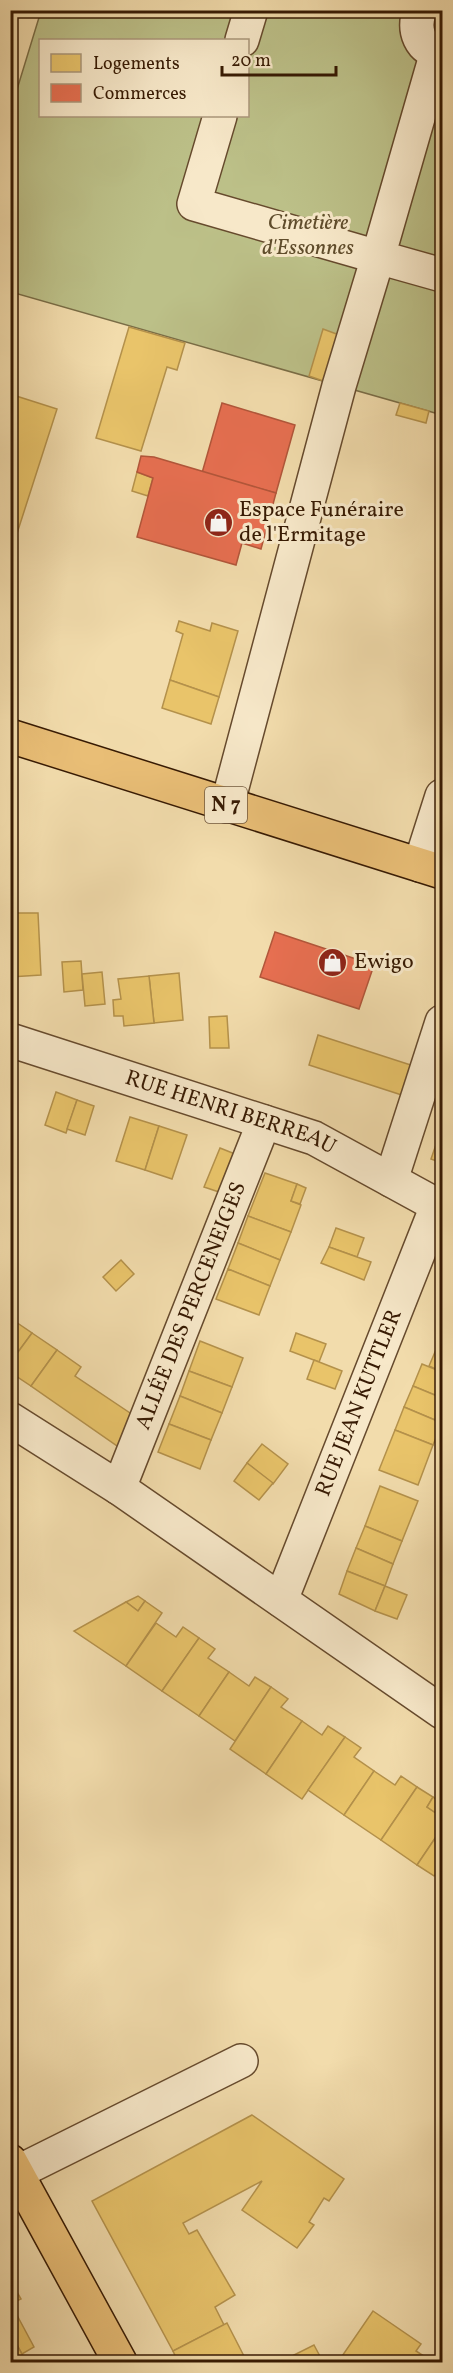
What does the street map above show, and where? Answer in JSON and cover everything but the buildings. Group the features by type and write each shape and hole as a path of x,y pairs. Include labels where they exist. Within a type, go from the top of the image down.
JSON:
{"main road":[{"name":"N 7","path":"10,736 226,806 431,868"},
{"path":"13,2170 120,2362"}],"street":[{"path":"242,39 251,10"},
{"path":"226,806 339,386 440,52 429,49 418,35 410,13"},
{"path":"220,117 194,204 442,275"},
{"path":"431,868 442,796"},
{"path":"391,1180 442,1022"},
{"name":"RUE HENRI BERREAU","path":"10,1040 314,1138 440,1207"},
{"name":"ALLÉE DES PERCENEIGES","path":"119,1488 264,1122"},
{"name":"RUE JEAN KUTTLER","path":"281,1600 440,1207"},
{"path":"10,1419 119,1488 442,1711"},
{"path":"13,2170 55,2154 241,2061"}],"green space":[{"name":"Cimetière d'Essonnes","path":"41,11 442,11 442,415 11,292 11,109"}],"place":[{"name":"Espace Funéraire de l'Ermitage","path":"218,523"},
{"name":"Ewigo","path":"333,962"}]}
